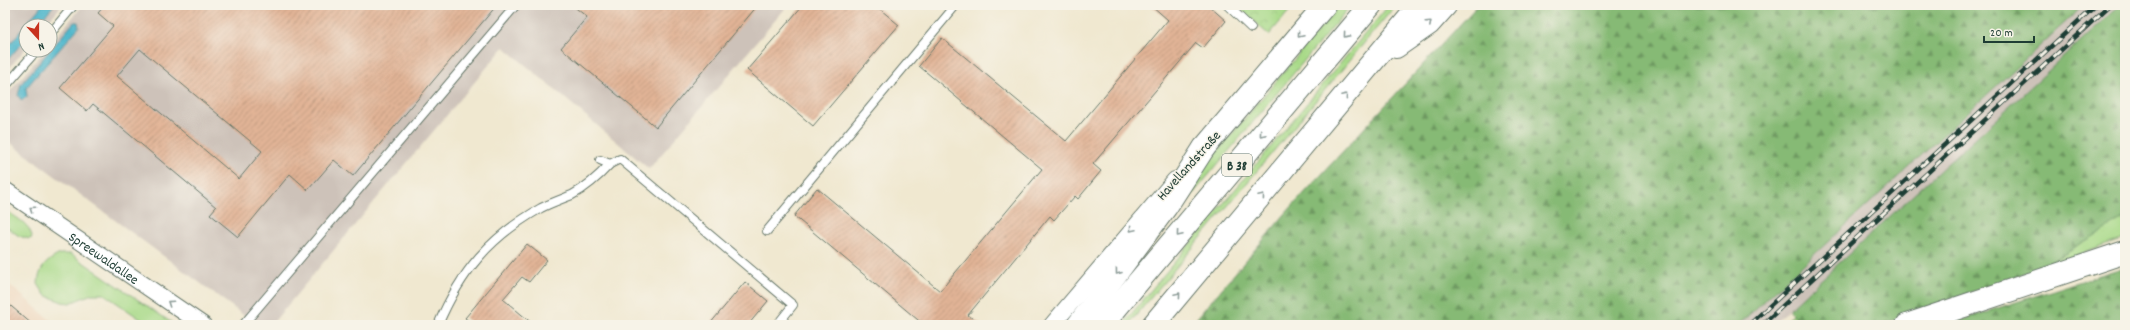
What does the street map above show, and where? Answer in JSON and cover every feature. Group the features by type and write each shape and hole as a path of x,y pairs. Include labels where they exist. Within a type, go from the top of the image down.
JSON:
{"main road":[{"name":"Havellandstraße","path":"1204,148 1325,5"},
{"name":"B 38","path":"1102,325 1371,5"},
{"name":"B 38","path":"1153,325 1375,61 1420,5"},
{"path":"1375,61 1429,24 1446,5"},
{"path":"1078,325 1166,207 1204,148"},
{"path":"1907,325 2125,252"}],"street":[{"name":"Havellandstraße","path":"1052,325 1154,202 1204,148"},
{"name":"Spreewaldallee","path":"5,190 203,325"}],"lane":[{"path":"58,24 74,5"},
{"path":"243,325 516,5"},
{"path":"767,231 956,5"},
{"path":"1227,5 1251,28"},
{"path":"5,87 29,58"},
{"path":"438,325 457,285 474,260 491,243 510,228 542,207 573,194 599,176 610,164 620,159 794,305 777,325"},
{"path":"600,160 610,164"}],"shaded area":[{"path":"5,5 62,5 51,18 18,18 18,58 5,73"},
{"path":"83,5 788,5 649,169 504,47 271,325 257,325 5,139 5,97 38,58 58,58 58,35"},
{"path":"2084,5 2120,5 1772,325 1738,325"},
{"path":"5,281 56,325 5,325"}],"green space":[{"path":"1236,5 1286,5 1290,10 1269,35"},
{"path":"1340,5 1351,5 1176,214 1171,216 1195,178"},
{"path":"1389,5 1396,5 1128,325 1122,325"},
{"path":"1478,5 2084,5 1738,325 1191,325 1286,213"},
{"path":"2120,5 2125,5 2125,218 2039,268 1880,325 1803,325 1788,310"},
{"path":"5,210 26,225 32,238 29,239 19,236 5,226"},
{"path":"2125,218 2125,239 2039,268 2116,222"},
{"path":"60,254 71,254 175,325 149,325 104,294 92,294 70,303 62,302 45,295 38,284 40,274 47,262"},
{"path":"2125,267 2125,325 1945,325"},
{"path":"1792,315 1803,325 1781,325"}],"water":[{"path":"42,5 54,5 43,18 31,18"},
{"path":"74,22 78,22 79,27 58,51 58,41"},
{"path":"18,34 18,48 5,63 5,50"},
{"path":"43,58 52,58 26,88 27,97 21,100 18,95 21,84"}],"building":[{"path":"105,5 497,5 353,176 334,160 308,190 290,174 238,237 210,214 216,207 93,104 87,111 60,88 113,26 98,13","holes":["140,49 262,151 239,179 117,76"]},
{"path":"572,5 758,5 656,127 561,48 587,17"},
{"path":"803,5 875,5 899,25 813,126 747,70"},
{"path":"1151,5 1208,5 1226,21 1203,48 1196,43 1093,164 1101,171 1078,199 1075,196 1054,220 1050,216 968,315 981,325 924,325 794,216 817,188 940,291 1042,169 919,66 942,38 1066,141 1168,20"},
{"path":"527,244 547,260 529,282 522,277 503,299 534,325 474,325 465,318"},
{"path":"745,282 768,301 748,325 709,325"},
{"path":"5,301 33,325 5,325"}],"railway":[{"path":"1749,325 2096,5"},
{"path":"1762,325 2110,5"}]}
